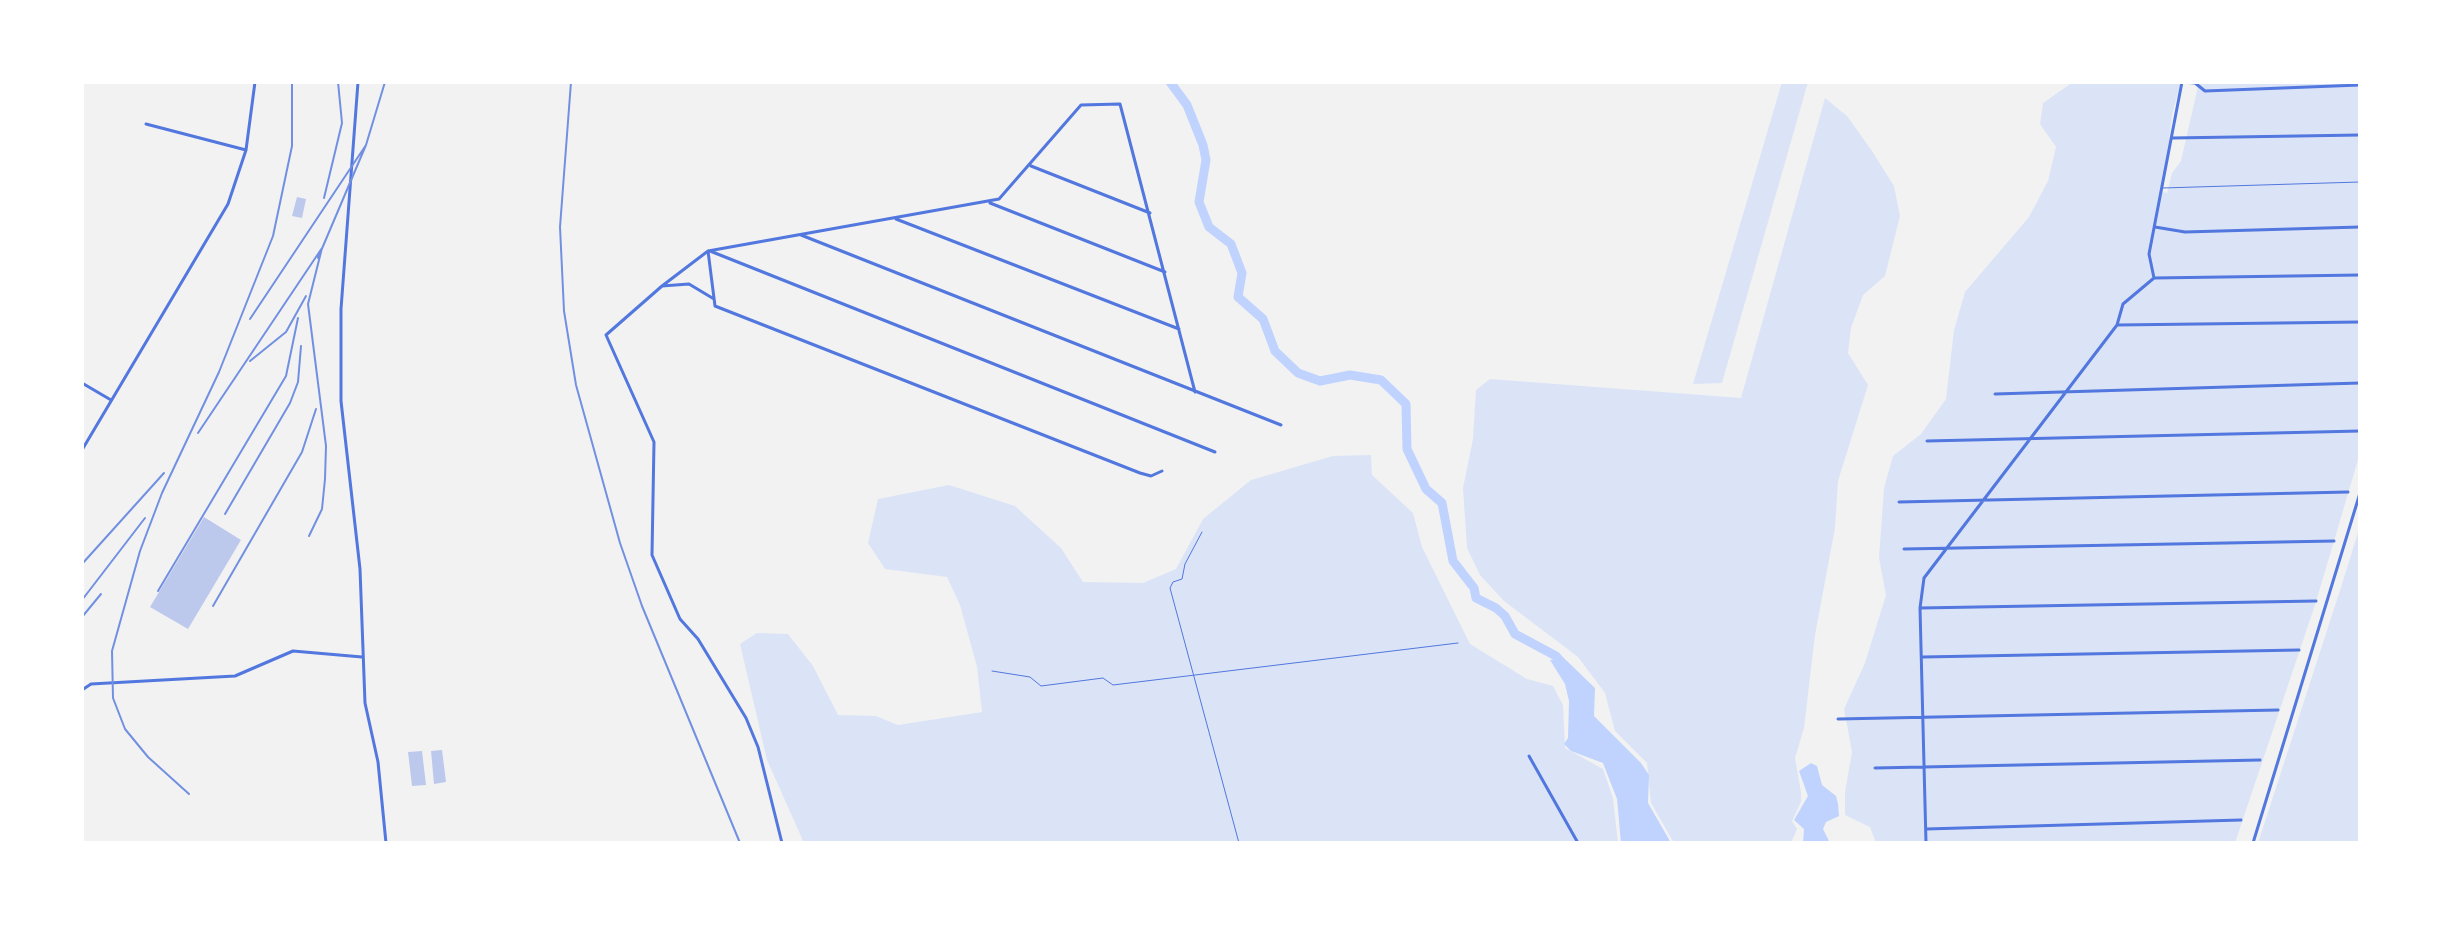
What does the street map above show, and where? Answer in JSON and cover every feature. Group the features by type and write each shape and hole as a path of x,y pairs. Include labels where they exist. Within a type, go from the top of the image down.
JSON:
{"street":[{"path":"82,450 228,204 246,150 255,82"},
{"path":"358,82 341,309 341,401 360,569 365,703 378,762 386,843"},
{"path":"2154,278 2149,254 2182,82 2195,83 2205,91 2360,85"},
{"path":"782,843 758,747 746,718 698,639 680,619 652,555 654,442 606,335 708,251 999,199 1081,105 1120,104 1195,392"},
{"path":"146,124 246,150"},
{"path":"2172,138 2360,135"},
{"path":"1030,166 1150,213"},
{"path":"989,202 1165,272"},
{"path":"895,219 1179,329"},
{"path":"2155,227 2185,232 2360,227"},
{"path":"800,235 1281,425"},
{"path":"708,251 715,306 1140,473 1151,476 1162,471"},
{"path":"708,251 1215,452"},
{"path":"1926,843 1920,608 1924,578 2117,325 2123,304 2154,278 2360,275"},
{"path":"662,286 689,284 714,299"},
{"path":"2117,325 2360,322"},
{"path":"82,383 111,400"},
{"path":"1995,394 2068,389 2360,383"},
{"path":"1927,441 2360,431"},
{"path":"1899,502 2348,492"},
{"path":"2253,843 2360,493"},
{"path":"1904,549 2334,541"},
{"path":"1920,608 2316,601"},
{"path":"1922,657 2299,650"},
{"path":"82,690 91,684 235,676 293,651 364,657"},
{"path":"1838,719 2278,710"},
{"path":"1529,756 1578,843"},
{"path":"1875,768 2260,760"},
{"path":"1926,829 2241,820"}],"lane":[{"path":"2161,187 2170,190 2360,182"},
{"path":"1202,532 1185,564 1182,579 1173,582 1170,588 1239,843"},
{"path":"992,671 1030,677 1041,686 1103,678 1113,685 1458,643"}],"shaded area":[{"path":"1782,82 1808,82 1722,383 1693,384"},
{"path":"2073,82 2181,82 2172,115 2163,192 2167,193 2172,173 2181,161 2199,82 2360,82 2360,453 2316,602 2235,843 1876,843 1870,827 1845,815 1845,792 1852,752 1844,709 1865,663 1886,595 1879,558 1884,488 1893,456 1921,434 1946,399 1954,330 1965,292 2029,217 2048,181 2056,147 2040,124 2043,103"},
{"path":"1825,98 1847,116 1872,151 1894,186 1900,216 1885,276 1863,295 1851,328 1848,353 1868,385 1838,481 1835,528 1815,635 1804,728 1795,758 1801,792 1801,802 1792,821 1797,829 1791,843 1674,843 1651,803 1647,763 1615,731 1605,693 1578,657 1504,601 1480,575 1467,548 1463,488 1473,439 1476,390 1490,379 1741,398"},
{"path":"1371,455 1372,475 1413,513 1422,547 1470,644 1527,679 1553,686 1563,705 1565,748 1603,769 1613,798 1618,843 804,843 767,760 740,644 757,633 788,634 813,666 838,715 876,716 898,725 982,712 977,667 960,605 947,577 885,569 868,543 878,499 949,485 1015,506 1061,548 1083,582 1143,583 1176,569 1203,519 1251,480 1333,456"},
{"path":"2360,526 2360,843 2258,843 2343,581"}],"water":[{"path":"1550,660 1567,661 1595,688 1594,716 1649,775 1648,803 1671,843 1621,843 1617,799 1603,763 1571,751 1564,744 1568,738 1569,701 1565,684"},
{"path":"1811,763 1817,766 1822,785 1836,796 1838,804 1839,816 1826,822 1823,829 1829,841 1825,843 1803,843 1804,829 1794,820 1808,796 1799,771"}],"building":[{"path":"297,197 306,199 302,218 292,216"},
{"path":"204,517 241,540 188,629 150,607"},
{"path":"442,750 446,782 434,784 431,751"},
{"path":"422,751 426,785 412,786 408,752"}],"waterway":[{"path":"1170,82 1187,105 1203,145 1206,160 1199,202 1209,227 1231,244 1242,273 1238,297 1263,319 1275,351 1298,373 1320,381 1350,375 1381,380 1406,404 1407,449 1426,489 1442,503 1453,561 1474,588 1476,598 1505,616 1515,634 1556,656 1566,667"}],"railway":[{"path":"189,794 148,757 125,729 113,698 112,651 140,551 162,493 219,372 273,236 292,146 292,82"},
{"path":"324,198 342,123 338,82"},
{"path":"366,145 385,82"},
{"path":"571,82 560,227 564,311 576,385 620,543 642,606 740,843"},
{"path":"250,319 366,145 318,258"},
{"path":"198,433 322,248 308,304 326,446 325,479 322,509 309,536"},
{"path":"250,361 286,332 306,296"},
{"path":"158,591 286,376 298,318"},
{"path":"225,514 290,403 298,382 301,346"},
{"path":"213,606 302,452 316,409"},
{"path":"82,564 164,473"},
{"path":"82,600 145,518"},
{"path":"82,617 101,594"}]}
